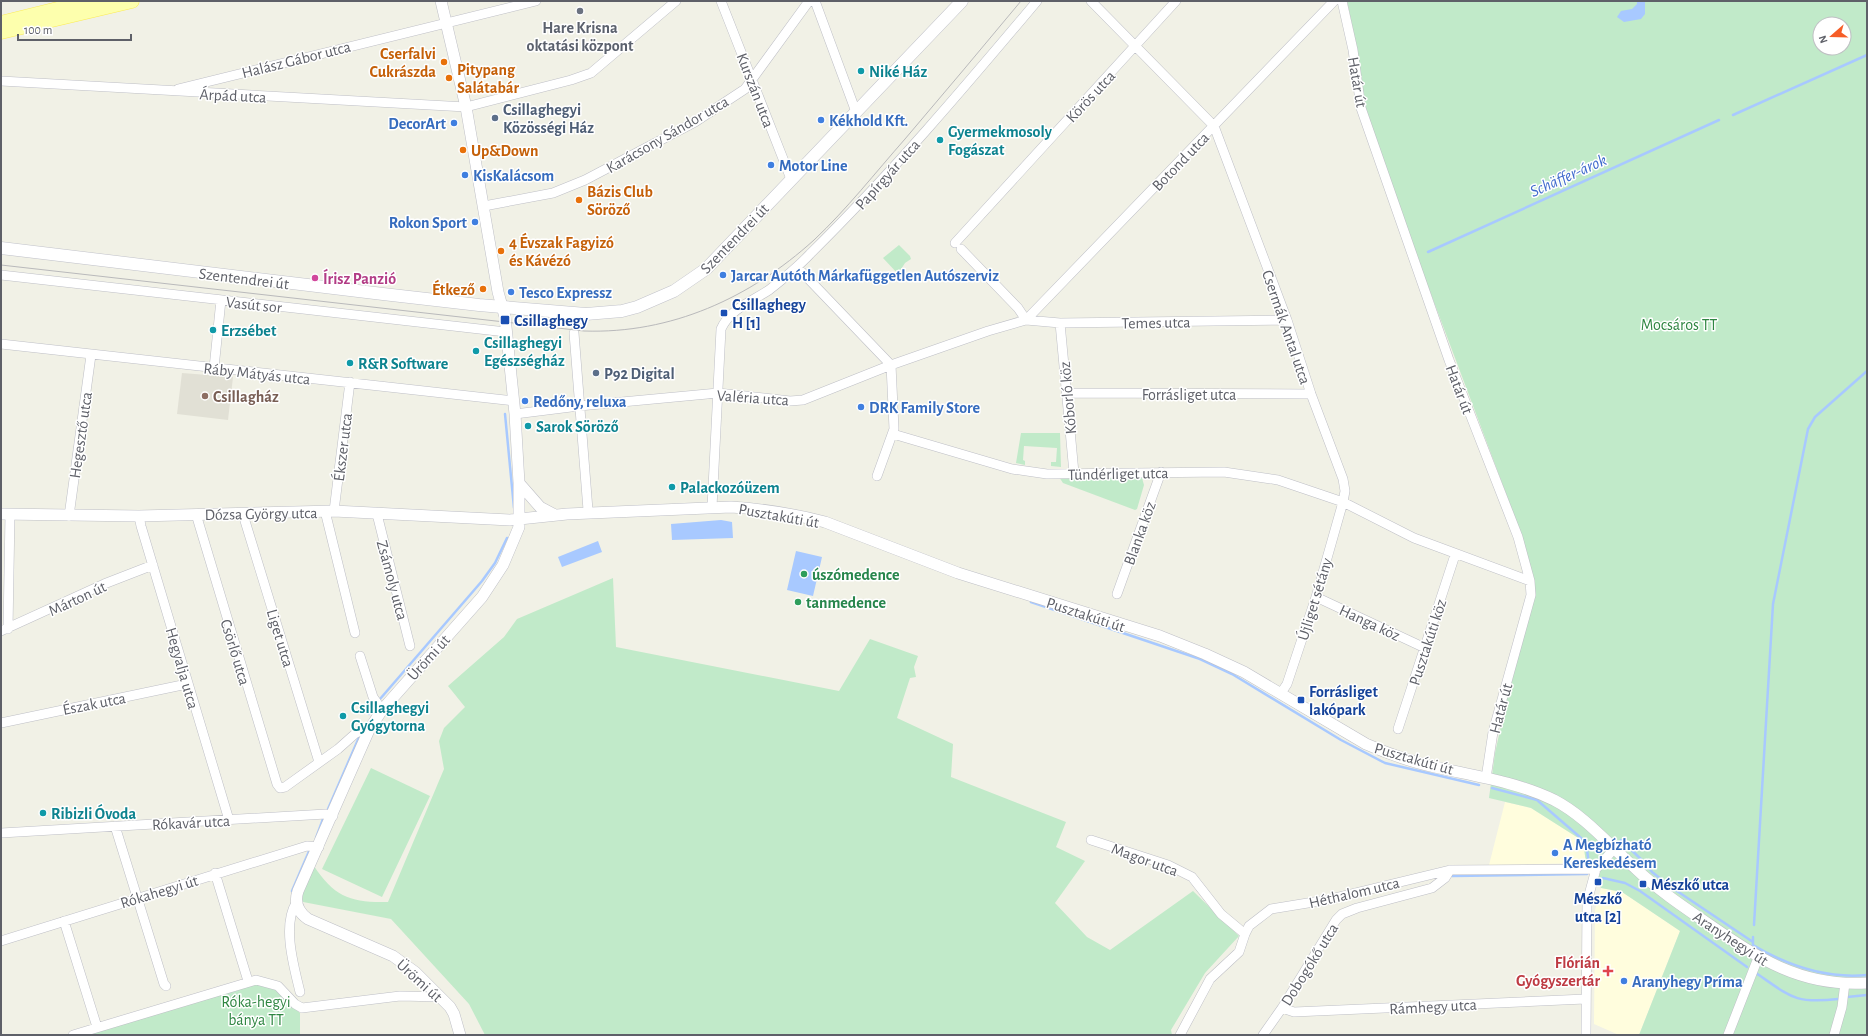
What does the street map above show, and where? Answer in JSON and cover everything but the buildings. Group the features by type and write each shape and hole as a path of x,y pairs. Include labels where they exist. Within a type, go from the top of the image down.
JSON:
{"main road":[{"path":"1,23 90,1"},
{"path":"1,32 132,1"},
{"name":"Szentendrei út","path":"1,248 391,295 580,313 622,311 674,291 706,269 962,1"}],"street":[{"name":"Ürömi út","path":"441,1 466,107 501,306 505,317 515,414 520,519 510,552 486,590 382,710 369,730 298,891 296,903 301,913 308,919 384,951 399,960 440,997 452,1010 460,1035"},
{"name":"Halász Gábor utca","path":"170,91 477,14 536,1"},
{"name":"Árpád utca","path":"1,81 466,107 570,80 591,73 676,1"},
{"name":"Kurszán utca","path":"722,1 791,179"},
{"name":"Karácsony Sándor utca","path":"484,206 553,193 592,176 695,122 745,89 810,1"},
{"path":"815,1 856,112"},
{"name":"Papírgyár utca","path":"718,393 721,329 730,315 768,290 797,267 888,174 1037,1"},
{"name":"Csermák Antal utca","path":"1091,1 1214,126 1287,320 1311,394 1343,479 1345,491 1343,502"},
{"name":"Körös utca","path":"1026,320 1018,308 958,246 1176,1"},
{"name":"Botond utca","path":"1026,320 1334,1"},
{"name":"Határ út","path":"1342,1 1353,50 1361,108 1449,360 1518,537 1530,581 1531,595 1493,732 1486,778"},
{"path":"212,80 213,94"},
{"path":"797,267 891,365 894,419 893,434 877,476"},
{"name":"Vasút sor","path":"1,275 506,332"},
{"path":"214,368 222,300"},
{"name":"Temes utca","path":"1026,320 1060,323 1287,320"},
{"name":"Valéria utca","path":"515,414 579,406 718,393 790,401 803,400 891,365 983,332 1026,320"},
{"name":"Kóborló köz","path":"1060,323 1074,473"},
{"path":"574,333 588,510"},
{"name":"Ráby Mátyás utca","path":"1,344 514,401"},
{"name":"Hegesztő utca","path":"69,516 91,354"},
{"name":"Ékszer utca","path":"330,511 350,382"},
{"path":"712,507 718,393"},
{"name":"Forrásliget utca","path":"1067,393 1311,394"},
{"name":"Tündérliget utca","path":"893,434 1012,469 1047,474 1224,472 1278,480 1343,502"},
{"name":"Blanka köz","path":"1118,594 1162,472"},
{"path":"519,483 540,507 555,515"},
{"path":"1343,502 1414,538 1455,555 1530,581"},
{"name":"Újliget sétány","path":"1281,693 1287,684 1316,597 1343,502"},
{"name":"Pusztakúti út","path":"520,519 555,515 712,507 754,508 791,514 825,522 958,573 1166,639 1205,654 1281,693 1366,744 1412,761 1486,778 1532,791 1556,801 1591,828 1614,849"},
{"path":"330,511 355,633"},
{"name":"Dózsa György utca","path":"6,514 139,516 330,511 500,520 520,519"},
{"name":"Liget utca","path":"244,513 319,762"},
{"path":"5,630 6,514"},
{"name":"Csörlő utca","path":"196,514 277,784 280,788 285,787 319,762"},
{"name":"Zsámoly utca","path":"377,514 410,646"},
{"name":"Hegyalja utca","path":"139,516 187,684 229,820"},
{"name":"Pusztakúti köz","path":"1398,729 1455,555"},
{"name":"Márton út","path":"5,630 104,584 153,565"},
{"name":"Hanga köz","path":"1316,597 1425,648"},
{"path":"360,656 373,696 382,710"},
{"name":"Észak utca","path":"1,722 187,684"},
{"path":"319,762 356,733 366,729 369,730"},
{"name":"Rókavár utca","path":"1,833 326,814 332,816"},
{"path":"115,826 164,984 166,986"},
{"name":"Magor utca","path":"1091,840 1168,865 1192,877 1221,914 1245,934"},
{"name":"Rókahegyi út","path":"1,941 214,873 307,846 318,847"},
{"path":"1586,1035 1585,999 1587,902 1596,869 1614,849"},
{"name":"Aranyhegyi út","path":"1614,849 1651,884 1758,958 1775,966 1811,978 1845,983 1867,983"},
{"name":"Héthalom utca","path":"1180,1035 1206,984 1214,973 1239,952 1245,934 1257,918 1271,909 1326,900 1450,870 1596,869"},
{"name":"Dobogókő utca","path":"1263,1035 1282,1008 1336,920 1342,914 1357,908 1432,888 1445,878 1450,870"},
{"path":"214,873 248,981"},
{"path":"296,903 293,908 290,929 293,962 300,992"},
{"path":"64,921 97,1027"},
{"path":"1728,1035 1758,958"},
{"path":"73,1035 157,1011 248,981 266,982 278,986 302,1008 400,996 440,997"},
{"path":"1834,1035 1842,1007 1845,983"},
{"name":"Rámhegy utca","path":"1282,1008 1294,1012 1585,999"}],"shaded area":[{"name":"Csillagház","path":"182,373 233,377 228,420 177,414"},
{"path":"1505,802 1531,808 1583,841 1586,863 1489,865"},
{"path":"1601,888 1622,892 1680,931 1639,1035 1619,1035 1594,1024 1595,910"}],"green space":[{"name":"Mocsáros TT","path":"1347,1 1867,1 1867,1035 1639,1035 1680,931 1622,892 1601,888 1586,863 1583,841 1531,808 1489,798 1495,753 1533,581 1522,536 1361,108 1357,49"},
{"path":"899,245 911,259 905,263 898,274 883,258"},
{"path":"1021,433 1060,433 1061,467 1051,466 1051,462 1056,462 1057,448 1024,446 1023,460 1025,461 1025,465 1016,463"},
{"path":"1059,477 1138,477 1142,478 1144,485 1137,509 1135,510 1063,483"},
{"path":"613,578 616,647 839,691 870,639 918,656 914,667 916,677 910,678 897,718 953,744 951,777 1066,822 1056,847 1085,861 1055,903 1087,937 1110,950 1193,891 1239,936 1205,973 1171,1030 1172,1035 485,1035 469,1004 391,919 298,901 314,866 329,885 345,896 364,901 388,902 444,769 439,741 444,728 465,707 448,686 504,637 517,619"},
{"path":"371,768 430,796 382,897 322,869"},
{"name":"Róka-hegyi bánya TT","path":"264,984 279,991 300,1013 300,1035 79,1035 249,985"}],"water":[{"path":"1637,1 1645,1 1645,14 1641,19 1624,22 1617,17 1621,11 1632,9 1637,4"},
{"path":"721,520 732,522 733,538 672,540 671,524"},
{"path":"598,541 602,552 562,567 558,557"},
{"name":"úszómedence","path":"796,551 822,557 813,596 787,590"}],"waterway":[{"name":"Schäffer-árok","path":"1733,115 1867,55"},
{"name":"Schäffer-árok","path":"1428,252 1719,120"},
{"path":"1754,925 1773,604 1808,429 1815,417 1867,371"},
{"path":"505,414 514,508"},
{"path":"380,699 482,581 495,563 507,538"},
{"path":"1031,602 1200,659 1232,674 1341,740 1385,763 1479,785"},
{"path":"369,714 373,707"},
{"path":"328,809 360,735"},
{"path":"1492,788 1537,800 1586,843 1589,864"},
{"path":"316,838 323,819"},
{"path":"1621,840 1647,865 1652,872 1671,887 1753,942"},
{"path":"292,891 310,849"},
{"path":"1452,876 1587,874"},
{"path":"1603,878 1625,883 1640,891 1747,967"},
{"path":"1753,937 1753,945 1794,965 1822,973 1852,976 1867,975"},
{"path":"1756,973 1794,997 1812,1000 1838,999"},
{"path":"1847,997 1867,995"}],"tram line":[{"path":"1,265 584,331 616,330 648,326 678,319 708,308 736,295 789,261 814,240 861,191 1021,1"},
{"path":"487,156 493,155"}],"place":[{"name":"Hare Krisna oktatási központ","path":"580,11"},
{"name":"Cserfalvi Cukrászda","path":"444,62"},
{"name":"Niké Ház","path":"861,71"},
{"name":"Pitypang Salátabár","path":"449,78"},
{"name":"Csillaghegyi Közösségi Ház","path":"495,118"},
{"name":"Kékhold Kft.","path":"821,120"},
{"name":"DecorArt","path":"454,123"},
{"name":"Gyermekmosoly Fogászat","path":"940,140"},
{"name":"Up&Down","path":"463,150"},
{"name":"Motor Line","path":"771,165"},
{"name":"KisKalácsom","path":"465,175"},
{"name":"Bázis Club Söröző","path":"579,200"},
{"name":"Rokon Sport","path":"475,222"},
{"name":"4 Évszak Fagyizó és Kávézó","path":"501,251"},
{"name":"Jarcar Autóth Márkafüggetlen Autószerviz","path":"723,275"},
{"name":"Írisz Panzió","path":"315,278"},
{"name":"Étkező","path":"483,289"},
{"name":"Tesco Expressz","path":"511,292"},
{"name":"Csillaghegy H [1]","path":"724,313"},
{"name":"Csillaghegy","path":"505,320"},
{"name":"Erzsébet","path":"213,330"},
{"name":"Csillaghegyi Egészségház","path":"476,351"},
{"name":"R&R Software","path":"350,363"},
{"name":"P92 Digital","path":"596,373"},
{"name":"Csillagház","path":"205,396"},
{"name":"Redőny, reluxa","path":"525,401"},
{"name":"DRK Family Store","path":"861,407"},
{"name":"Sarok Söröző","path":"528,426"},
{"name":"Palackozóüzem","path":"672,487"},
{"name":"úszómedence","path":"804,574"},
{"name":"tanmedence","path":"798,602"},
{"name":"Forrásliget lakópark","path":"1301,700"},
{"name":"Csillaghegyi Gyógytorna","path":"343,716"},
{"name":"Ribizli Óvoda","path":"43,813"},
{"name":"A Megbízható Kereskedésem","path":"1555,853"},
{"name":"Mészkő utca [2]","path":"1598,882"},
{"name":"Mészkő utca","path":"1643,884"},
{"name":"Flórián Gyógyszertár","path":"1608,971"},
{"name":"Aranyhegy Príma","path":"1624,981"}]}
